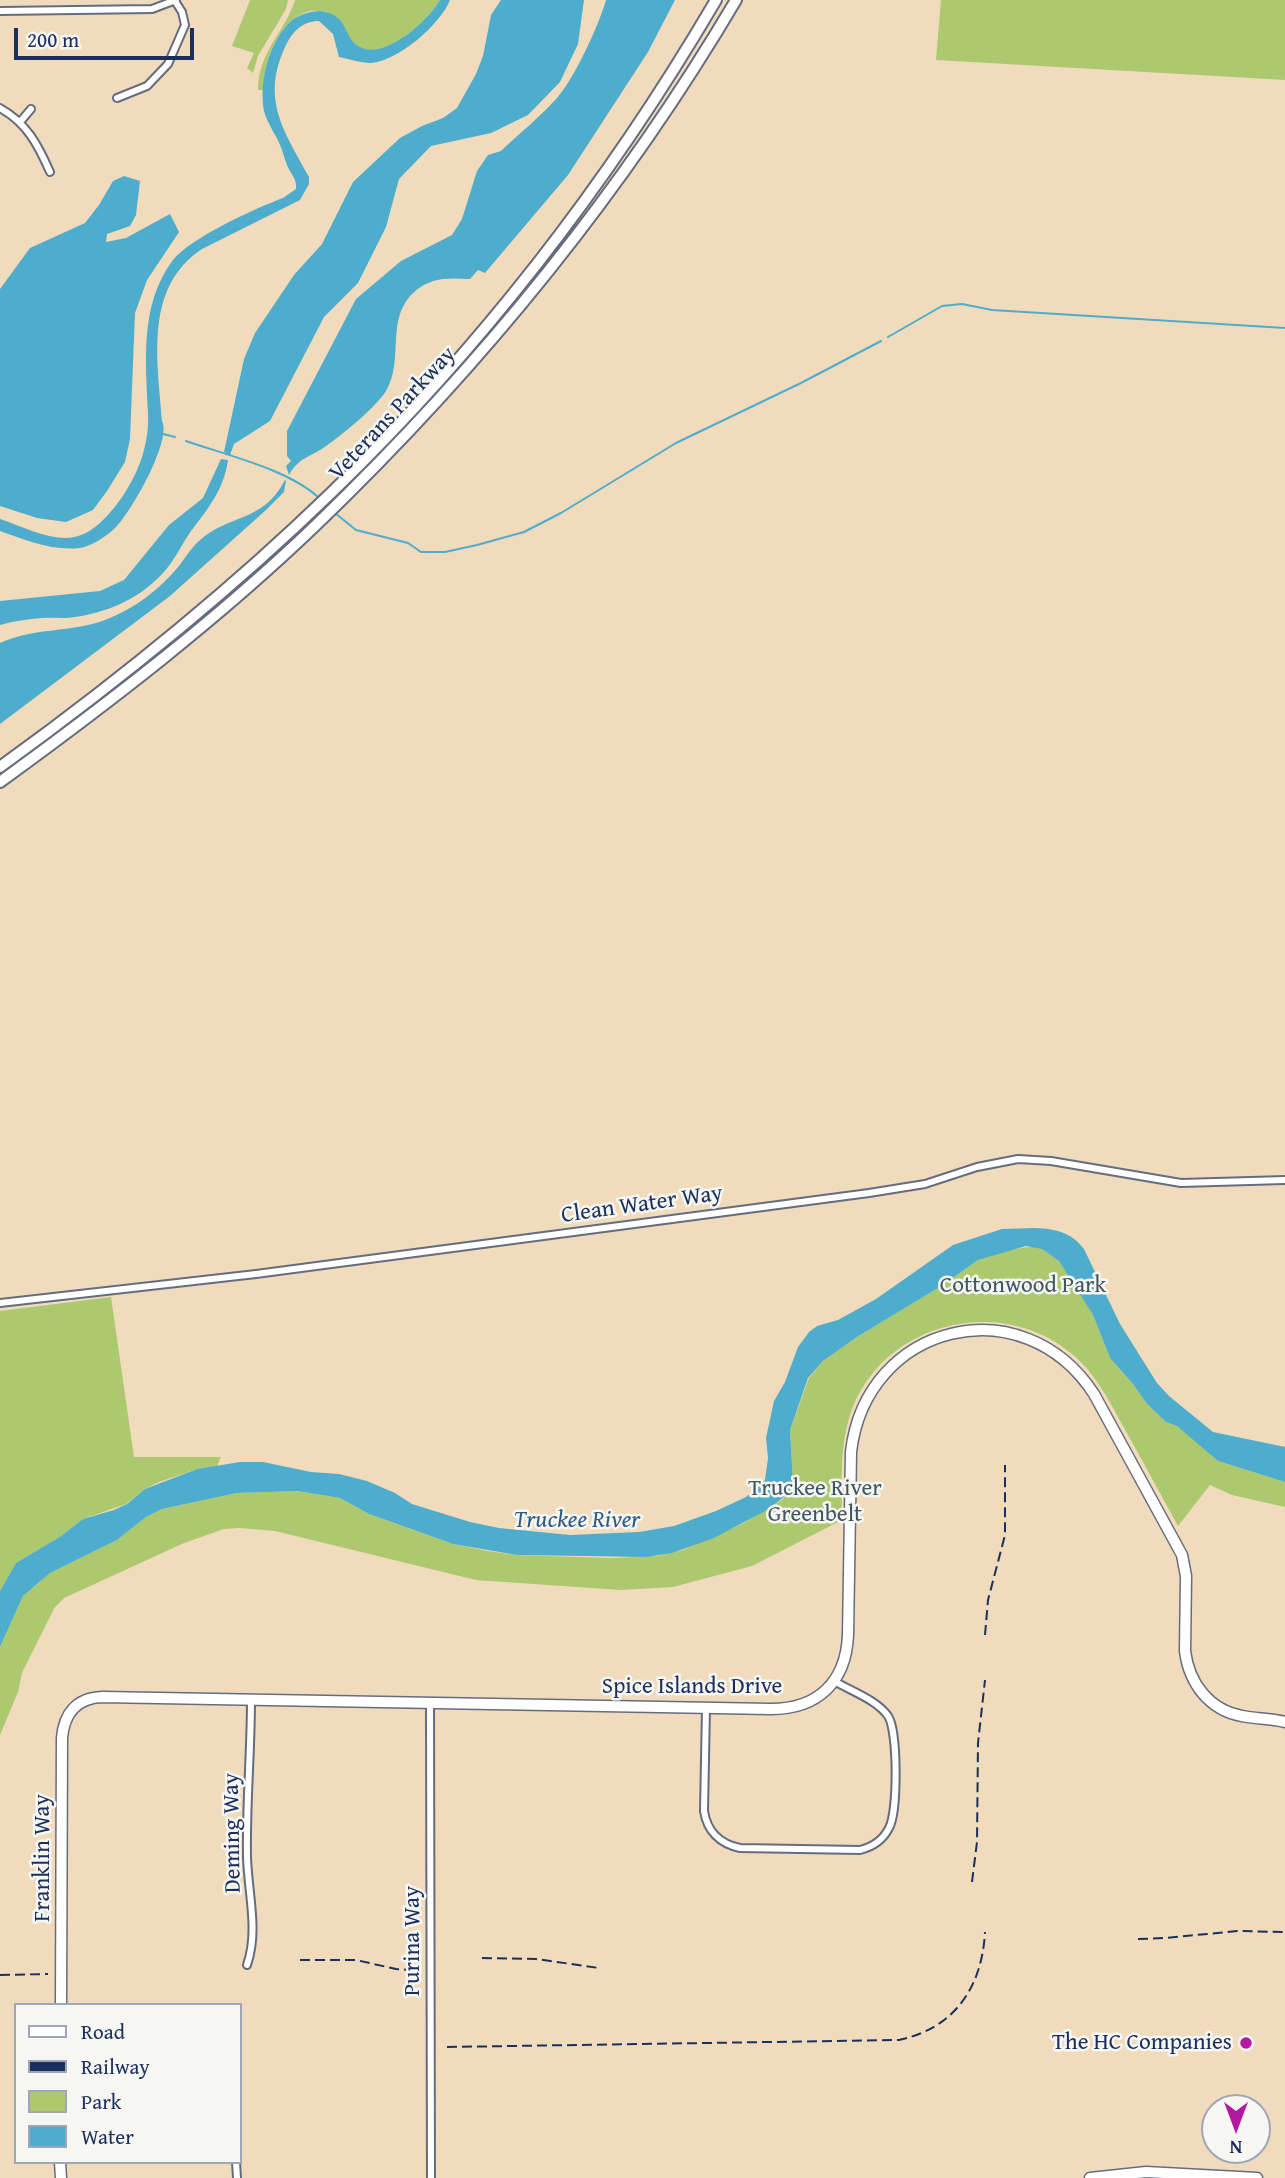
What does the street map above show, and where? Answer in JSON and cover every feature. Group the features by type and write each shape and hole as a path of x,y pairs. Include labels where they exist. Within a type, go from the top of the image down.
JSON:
{"main road":[{"name":"Veterans Parkway","path":"0,782 167,655 315,526 338,495 428,393 571,219 634,130 716,0"},
{"name":"Veterans Parkway","path":"0,767 101,693 226,588 306,516 338,495 447,389 575,236 648,138 736,0"}],"street":[{"path":"0,11 152,9 175,0 185,25 168,64 147,86 117,98"},
{"path":"0,108 20,122 39,147 50,172"},
{"path":"20,122 31,109"},
{"name":"Clean Water Way","path":"0,1303 269,1272 869,1193 925,1184 977,1167 1018,1159 1051,1161 1190,1184 1285,1180"},
{"name":"Spice Islands Drive","path":"69,1713 79,1703 94,1697 706,1708 792,1708 812,1701 834,1681 842,1669 848,1647 851,1452 866,1401 891,1367 926,1342 967,1331 999,1331 1030,1339 1049,1348 1074,1368 1094,1394 1182,1555 1186,1576 1187,1662 1200,1692 1227,1712 1285,1722"},
{"path":"706,1708 704,1811 706,1821 715,1836 725,1843 742,1848 860,1850 882,1838 893,1818 895,1733 889,1717 882,1709 834,1681"},
{"name":"Deming Way","path":"247,1965 252,1934 247,1860 251,1700"},
{"name":"Purina Way","path":"430,1703 431,2178"},
{"name":"Franklin Way","path":"61,2003 62,1738 69,1713"},
{"path":"1090,2178 1146,2172 1257,2178"}],"green space":[{"path":"250,0 288,0 286,9 258,56 253,73 247,68 254,53 232,46"},
{"path":"295,0 440,0 427,17 406,36 382,48 371,50 361,48 352,41 327,12 312,11 299,15 290,22 275,43 266,67 264,90 258,90 262,64"},
{"path":"941,0 1285,0 1285,80 936,60"},
{"name":"Truckee River Greenbelt","path":"1034,1246 1059,1261 1093,1315 1110,1358 1147,1404 1166,1422 1192,1437 1218,1461 1285,1482 1285,1507 1232,1495 1210,1485 1178,1526 1103,1391 1090,1372 1073,1355 1045,1336 1013,1325 981,1322 949,1326 918,1337 891,1355 868,1379 852,1409 845,1436 842,1520 752,1566 673,1587 620,1590 476,1580 275,1531 224,1529 184,1543 64,1598 55,1607 22,1673 18,1692 0,1735 0,1647 23,1596 50,1573 117,1540 146,1517 162,1509 237,1493 297,1491 340,1498 388,1521 453,1544 488,1551 517,1555 610,1558 658,1556 683,1550 742,1524 783,1499 793,1482 790,1430 809,1378 823,1361 978,1260 1003,1251"},
{"path":"111,1297 134,1457 221,1457 217,1466 197,1469 159,1482 126,1504 83,1519 61,1536 16,1563 0,1591 0,1311"}],"water":[{"path":"440,0 450,0 428,30 405,49 382,61 367,63 339,57 333,34 319,21 303,25 292,35 278,64 275,98 278,114 309,177 309,184 300,200 202,249 183,265 170,284 162,305 157,351 164,431 156,459 140,492 116,527 89,546 49,546 0,531 0,519 49,536 78,536 103,520 131,482 146,442 147,334 154,296 162,277 173,260 194,242 296,189 295,179 265,115 263,100 266,65 287,25 306,13 327,12 340,20 358,46 380,49 404,37 426,18"},
{"path":"501,0 584,0 578,44 560,82 528,115 491,133 431,146 399,179 386,227 358,283 324,317 270,421 234,444 230,455 224,452 244,359 255,333 294,275 322,244 353,182 400,138 443,118 457,108 476,74 483,56 491,15"},
{"path":"606,0 675,0 648,52 568,175 485,273 478,270 470,279 431,282 411,295 399,317 394,367 386,391 375,405 341,435 301,461 289,475 286,466 291,461 287,456 287,431 356,299 401,261 452,235 462,219 477,171 488,155 501,151 544,112 564,89 585,51"},
{"path":"124,176 140,181 136,215 130,226 107,234 106,242 126,238 170,214 179,232 147,280 135,313 130,439 125,462 93,510 66,522 37,518 0,506 0,289 30,248 85,223 113,181"},
{"path":"221,459 228,460 223,480 214,498 171,563 152,584 129,600 89,615 32,619 0,625 0,601 100,591 124,580 169,525 203,498"},
{"path":"285,480 284,492 170,596 0,724 0,643 26,634 92,624 126,610 163,583 210,532 256,511 276,494"},
{"path":"1035,1228 1063,1232 1084,1249 1120,1324 1157,1383 1169,1396 1213,1432 1285,1447 1285,1482 1218,1461 1177,1426 1166,1422 1147,1404 1110,1358 1093,1315 1059,1261 1042,1249 1026,1246 978,1260 823,1361 808,1378 790,1430 793,1482 789,1493 767,1510 714,1538 672,1553 647,1557 517,1555 453,1544 369,1514 340,1498 297,1491 237,1493 162,1509 146,1517 117,1540 50,1573 23,1596 0,1647 0,1591 16,1563 61,1536 83,1519 114,1510 127,1504 145,1489 197,1469 240,1462 263,1462 311,1472 339,1474 367,1481 412,1504 470,1522 499,1528 570,1535 639,1532 674,1526 716,1511 746,1497 765,1480 768,1458 766,1438 774,1401 785,1382 798,1347 809,1332 876,1299 953,1245 1002,1229"}],"waterway":[{"path":"888,337 942,306 962,304 992,310 1285,328"},
{"path":"335,513 356,530 408,543 421,552 445,552 524,532 561,513 676,443 881,341"},
{"path":"163,434 175,437"},
{"path":"186,441 290,478 318,497"}],"railway":[{"path":"985,1635 988,1600 1005,1535 1005,1465"},
{"path":"972,1882 977,1842 978,1743 985,1680"},
{"path":"1138,1939 1237,1931 1285,1932"},
{"path":"447,2047 899,2040 936,2026 962,2002 978,1970 985,1932"},
{"path":"482,1958 536,1959 599,1968"},
{"path":"300,1960 356,1960 396,1969 416,1970"},
{"path":"0,1975 48,1974"}],"place":[{"name":"The HC Companies","path":"1246,2043"}],"park label":[{"name":"Cottonwood Park","path":"1023,1286"}],"water label":[{"name":"Truckee River","path":"577,1521"}]}
